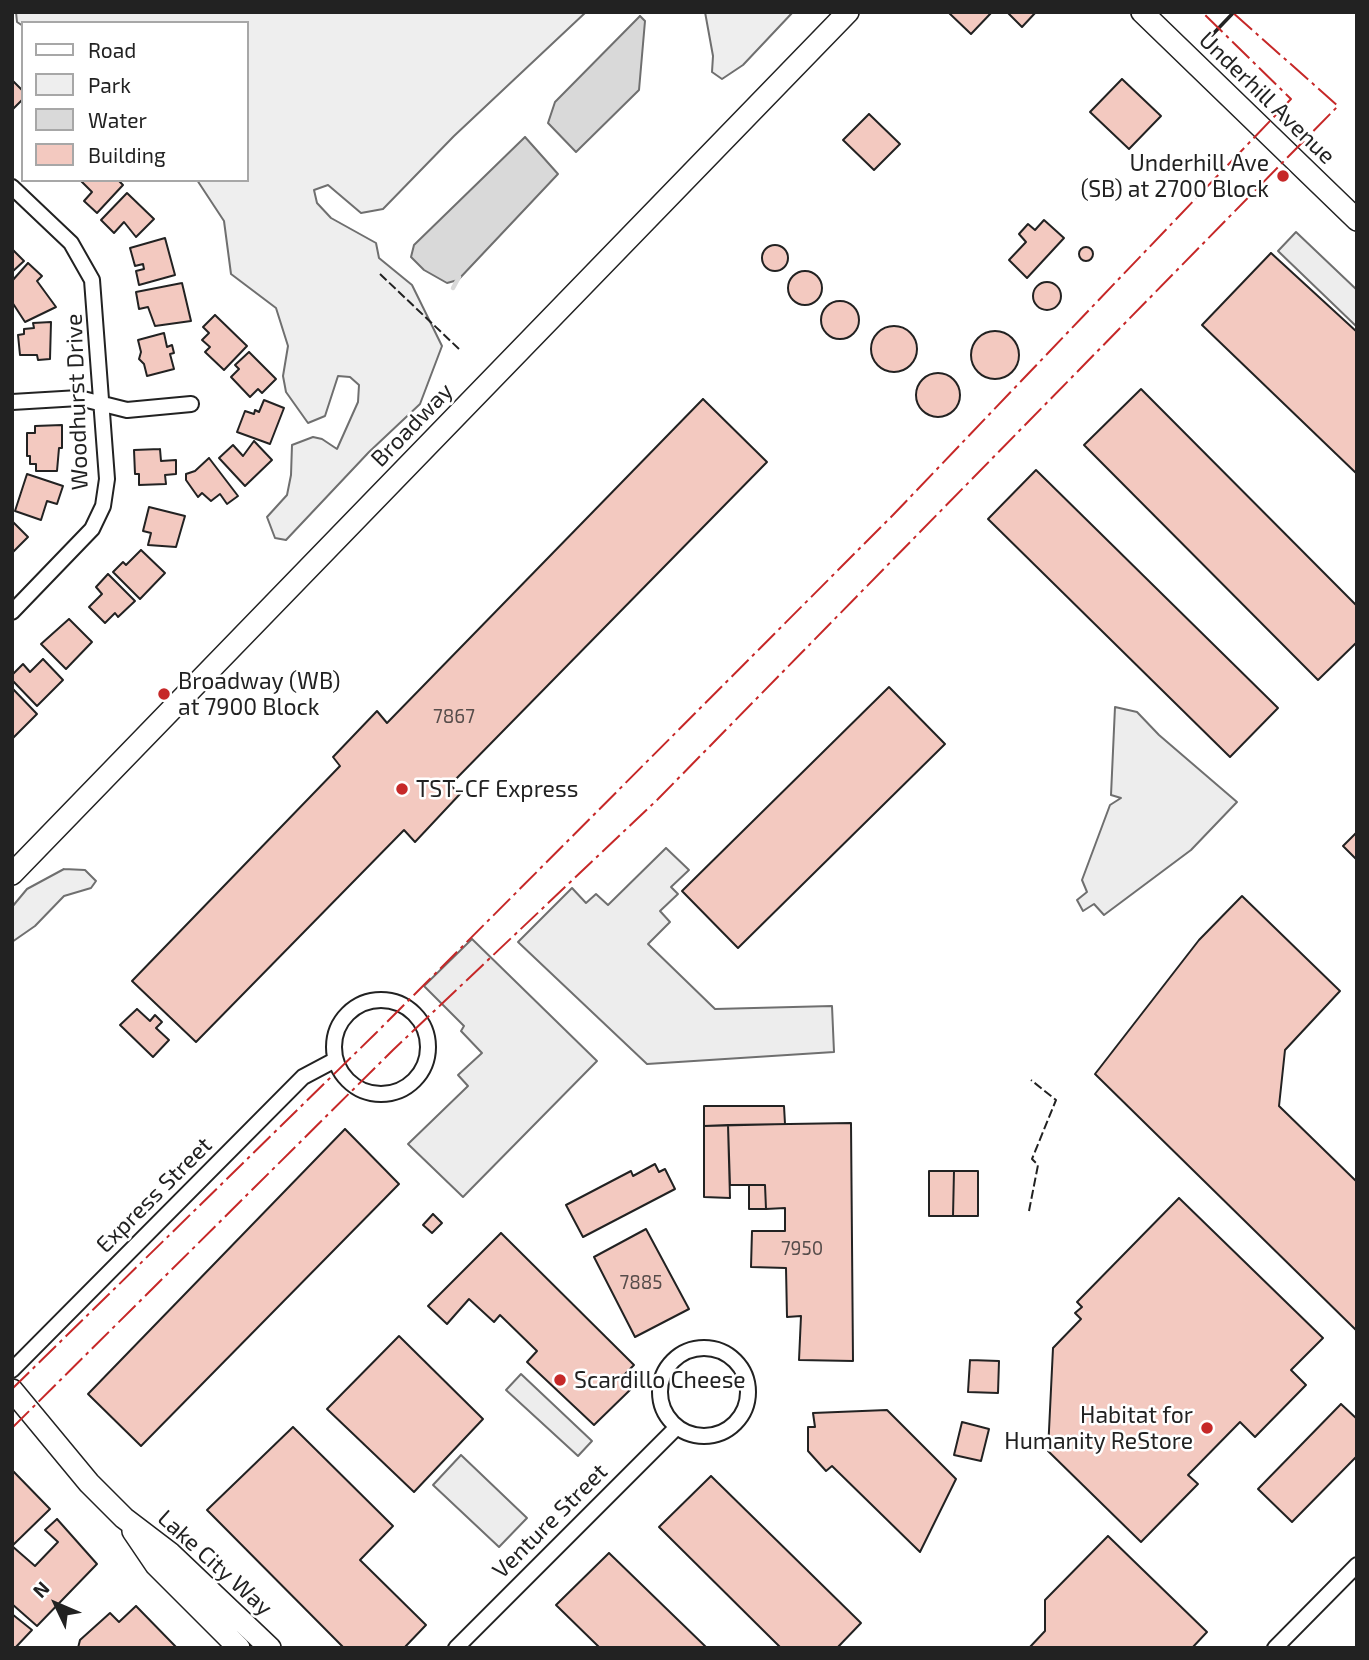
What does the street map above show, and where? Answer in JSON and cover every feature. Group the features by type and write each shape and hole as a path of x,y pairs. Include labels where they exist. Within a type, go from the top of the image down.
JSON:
{"street":[{"name":"Broadway","path":"12,874 848,12"},
{"name":"Underhill Avenue","path":"1142,12 1357,220"},
{"name":"Woodhurst Drive","path":"12,187 71,243 92,280 107,480 99,517 80,544 12,612"},
{"path":"12,402 79,398 127,410 191,404"},
{"path":"371,1000 401,1004 414,1013 424,1026 428,1057 422,1072 411,1084 398,1092 382,1095 366,1093 352,1086 341,1075 335,1060 333,1045 340,1023 356,1006 371,1000"},
{"name":"Express Street","path":"12,1370 303,1077 335,1060"},
{"path":"698,1348 727,1354 738,1363 748,1391 739,1419 729,1428 703,1436 677,1427 667,1416 661,1403 664,1373 672,1361 684,1352 698,1348"},
{"name":"Lake City Way","path":"12,1390 89,1483 124,1518 170,1553 270,1648"},
{"name":"Venture Street","path":"456,1648 677,1427"},
{"name":"Lake City Way","path":"124,1518 156,1565 239,1648"},
{"path":"1275,1648 1357,1565"}],"green space":[{"path":"16,12 586,12 454,136 383,209 361,213 328,185 314,190 317,203 331,218 376,243 379,258 412,285 442,346 420,404 369,452 286,540 275,538 267,517 287,495 292,445 313,437 322,439 337,449 358,402 359,385 350,377 338,376 325,416 308,423 286,392 283,376 288,346 276,308 231,274 224,221 198,182 248,182 248,21 21,21 21,25 17,22"},
{"path":"705,12 793,12 743,65 722,79 712,72 713,56"},
{"path":"64,869 85,870 96,881 91,888 64,896 35,926 12,942 12,907 27,889"}],"shaded area":[{"path":"1296,232 1357,290 1357,327 1278,251"},
{"path":"1115,707 1137,712 1159,735 1237,802 1191,850 1104,915 1094,904 1083,911 1077,900 1087,892 1082,880 1110,805 1121,798 1111,795"},
{"path":"666,848 689,870 671,887 678,894 660,911 670,922 648,944 715,1009 832,1006 834,1052 647,1064 518,942 572,888 586,903 596,894 608,905"},
{"path":"472,939 597,1061 463,1197 408,1144 468,1086 458,1075 482,1053 461,1031 464,1026 424,986"},
{"path":"521,1374 592,1441 578,1456 506,1390"},
{"path":"461,1455 527,1518 499,1547 433,1485"}],"water":[{"path":"640,16 645,21 639,90 576,152 548,123 555,102"},
{"path":"525,137 558,174 458,280 447,283 424,270 411,257 414,245"}],"building":[{"path":"948,12 992,12 971,34"},
{"path":"1007,12 1036,12 1022,27"},
{"path":"1122,79 1161,116 1129,149 1090,112"},
{"path":"12,80 21,89 21,101 12,110"},
{"path":"869,114 900,144 874,170 843,140"},
{"path":"82,182 120,182 123,185 97,213 84,201 92,192"},
{"path":"127,193 154,219 136,237 124,222 114,233 101,220"},
{"path":"1044,220 1064,238 1027,278 1009,260 1026,242 1019,234 1028,224 1035,230"},
{"path":"165,238 175,275 139,285 136,271 144,269 143,264 135,266 130,248"},
{"path":"775,245 784,249 788,258 784,267 775,271 766,267 762,258 766,249"},
{"path":"1083,247 1089,247 1093,254 1089,261 1083,261 1079,257 1079,251"},
{"path":"12,249 24,261 12,272"},
{"path":"1271,253 1357,332 1357,474 1202,325"},
{"path":"28,263 42,276 37,281 56,307 25,322 12,302 12,281"},
{"path":"805,271 817,276 822,288 817,300 805,305 793,300 788,288 793,276"},
{"path":"1047,282 1057,286 1061,296 1057,306 1047,310 1037,306 1033,296 1037,286"},
{"path":"182,283 191,321 155,326 148,307 139,309 136,292"},
{"path":"840,301 854,306 859,320 854,334 840,339 826,334 821,320 826,306"},
{"path":"215,315 247,346 224,370 205,352 210,347 202,340 209,333 203,327"},
{"path":"51,322 50,359 38,360 37,355 20,355 18,335 24,334 24,329 34,328 33,323"},
{"path":"894,326 910,333 917,349 910,365 894,372 878,365 871,349 878,333"},
{"path":"995,331 1012,338 1019,355 1012,372 995,379 978,372 971,355 978,338"},
{"path":"164,333 167,347 172,345 174,353 170,354 174,369 147,376 144,364 139,359 141,352 138,340"},
{"path":"249,352 276,379 262,393 258,389 250,397 231,377 239,369 235,365"},
{"path":"938,373 953,380 960,395 953,410 938,417 923,410 916,395 923,380"},
{"path":"1141,389 1357,606 1357,642 1318,680 1084,445"},
{"path":"703,399 767,462 450,785 460,794 415,842 404,830 196,1042 132,981 340,766 333,757 377,711 387,723"},
{"path":"264,400 284,408 270,444 237,432 245,411 254,414 255,410 259,412"},
{"path":"62,425 62,448 59,448 57,471 36,471 36,464 30,464 30,456 27,456 27,433 35,433 35,426"},
{"path":"254,441 272,460 245,486 219,458 233,445 243,456"},
{"path":"160,449 161,461 176,460 176,474 165,475 166,484 139,485 139,474 135,474 134,450"},
{"path":"209,458 238,496 227,504 220,494 211,501 202,493 198,497 186,480 186,474 195,471"},
{"path":"1036,470 1278,708 1230,757 988,519"},
{"path":"27,474 63,486 57,504 47,501 41,520 15,511"},
{"path":"149,507 185,516 176,547 148,545 151,533 143,531"},
{"path":"12,521 28,537 12,553"},
{"path":"141,550 165,573 140,599 113,572 123,562 126,565"},
{"path":"108,574 135,601 118,617 115,613 105,623 89,607 102,594 96,587"},
{"path":"69,619 92,642 66,669 41,644"},
{"path":"43,659 63,680 37,706 12,680 12,675 23,664 30,672"},
{"path":"889,687 945,744 738,948 682,891"},
{"path":"12,688 37,714 12,739"},
{"path":"1357,832 1357,860 1343,846"},
{"path":"1242,896 1340,991 1285,1050 1279,1106 1357,1182 1357,1331 1095,1074 1199,940"},
{"path":"137,1009 150,1021 155,1015 162,1022 156,1028 169,1040 153,1057 120,1025"},
{"path":"704,1106 784,1106 785,1124 704,1126"},
{"path":"851,1123 853,1361 799,1360 801,1316 787,1317 786,1268 751,1267 752,1231 785,1231 785,1208 766,1209 765,1185 730,1185 728,1125"},
{"path":"728,1125 730,1198 704,1197 704,1126"},
{"path":"345,1129 399,1184 141,1446 88,1394"},
{"path":"655,1164 659,1172 665,1169 675,1189 583,1237 566,1205 631,1171 633,1176"},
{"path":"929,1171 954,1171 953,1216 929,1216"},
{"path":"954,1171 978,1171 978,1216 953,1216"},
{"path":"749,1185 765,1185 766,1209 749,1209"},
{"path":"1179,1198 1323,1338 1291,1370 1306,1385 1255,1437 1240,1422 1188,1475 1198,1484 1141,1542 1048,1451 1053,1348 1081,1319 1075,1313 1082,1307 1077,1302"},
{"path":"433,1214 442,1223 432,1233 423,1225"},
{"path":"646,1229 689,1309 635,1337 594,1257"},
{"path":"501,1233 634,1365 620,1379 630,1390 594,1425 527,1362 537,1351 500,1315 494,1322 469,1299 447,1324 428,1306"},
{"path":"399,1336 483,1419 414,1492 327,1409"},
{"path":"970,1360 999,1361 998,1393 968,1392"},
{"path":"1341,1404 1357,1419 1357,1456 1292,1522 1258,1489"},
{"path":"887,1410 956,1479 920,1552 832,1466 826,1471 808,1451 808,1427 815,1427 813,1413"},
{"path":"962,1422 989,1429 981,1461 954,1455"},
{"path":"293,1427 393,1526 360,1560 426,1625 404,1648 344,1648 207,1510"},
{"path":"12,1470 50,1509 12,1546"},
{"path":"711,1476 861,1623 837,1648 781,1648 659,1527"},
{"path":"57,1519 97,1564 37,1626 12,1604 12,1546 35,1566 58,1542 45,1530"},
{"path":"1108,1536 1207,1632 1192,1648 1029,1648 1045,1631 1045,1600"},
{"path":"609,1553 707,1648 600,1648 556,1605"},
{"path":"136,1606 177,1648 78,1648 80,1640 110,1613 119,1622"},
{"path":"12,1614 32,1630 15,1648 12,1648"}],"waterway":[{"path":"453,288 459,277"}],"fence":[{"path":"380,274 459,349"},
{"path":"1029,1211 1038,1165 1032,1159 1056,1100 1031,1080"}],"wall":[{"path":"1212,35 1234,12"}],"power":[{"path":"12,1389 376,1033 893,515 1291,99 1202,12"},
{"path":"12,1428 393,1050 658,799 1338,106 1232,12"}],"place":[{"name":"Underhill Ave (SB) at 2700 Block","path":"1283,176"},
{"name":"Broadway (WB) at 7900 Block","path":"164,694"},
{"name":"TST-CF Express","path":"402,789"},
{"name":"Scardillo Cheese","path":"560,1380"},
{"name":"Habitat for Humanity ReStore","path":"1207,1428"}]}
